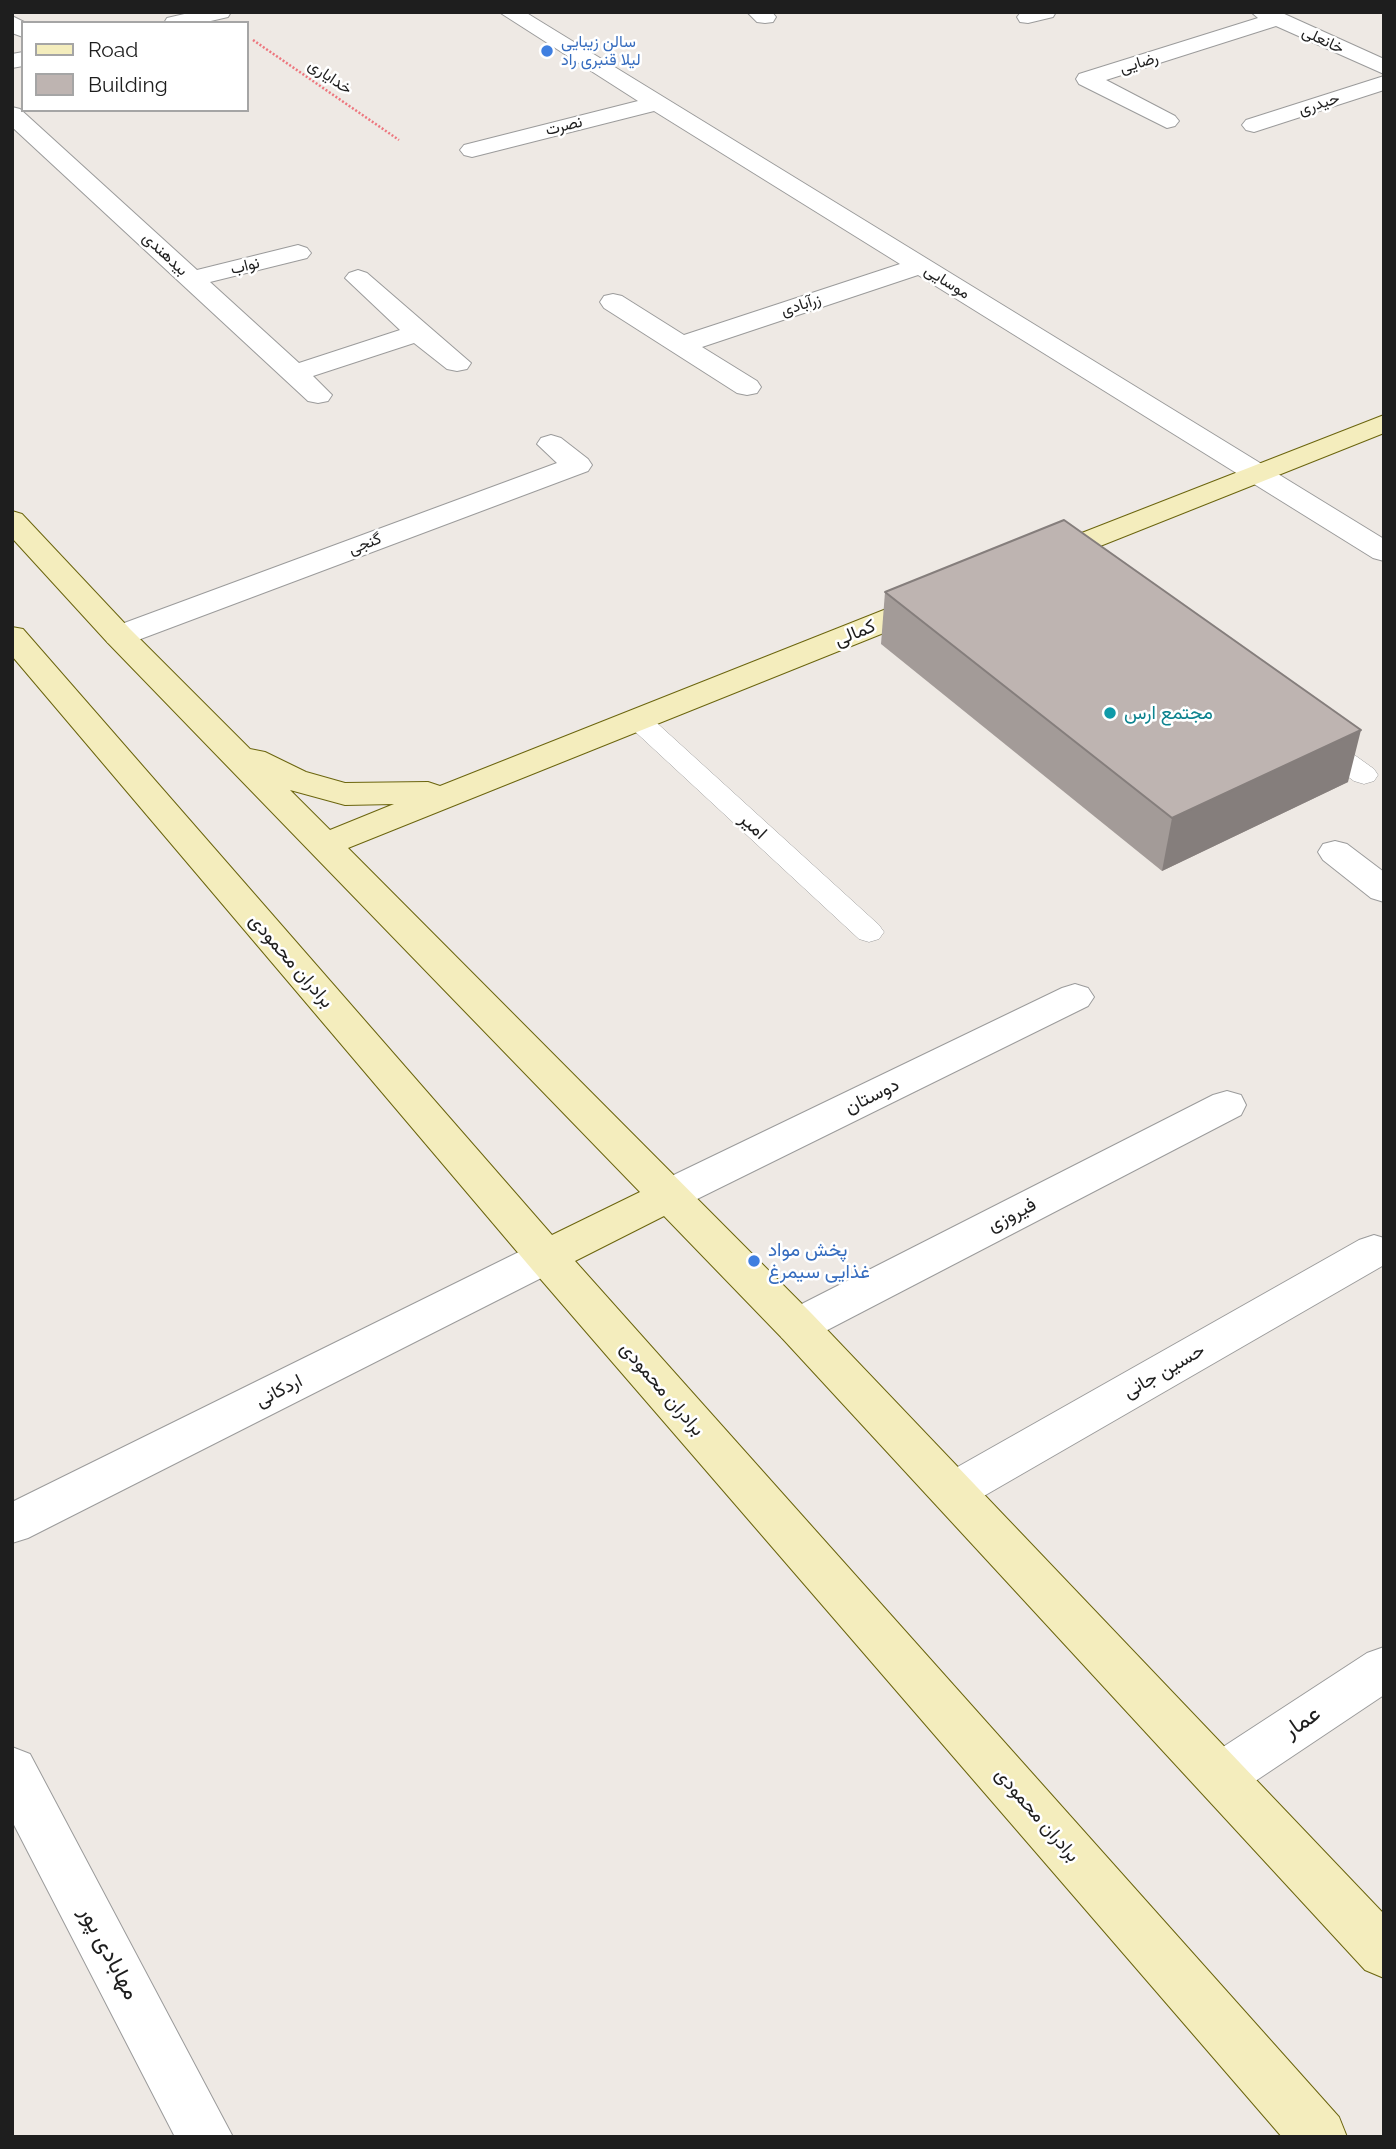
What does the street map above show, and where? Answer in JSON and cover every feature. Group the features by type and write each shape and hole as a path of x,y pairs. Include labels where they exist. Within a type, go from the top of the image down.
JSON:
{"main road":[{"path":"1018,568 1067,561 1257,473 1384,423"},
{"path":"12,520 227,746 797,1326 1384,1952"},
{"name":"کمالی","path":"326,844 954,593"},
{"name":"برادران محمودی","path":"12,636 546,1257 1319,2137"},
{"path":"227,746 295,780 345,794 451,793"},
{"path":"546,1257 669,1195"}],"street":[{"path":"183,21 219,12"},
{"name":"موسایی","path":"510,12 1384,552"},
{"name":"رضایی","path":"1167,121 1087,79 1191,47 1270,16"},
{"name":"خانعلی","path":"1270,16 1384,68"},
{"path":"1160,34 1220,60"},
{"name":"حیدری","path":"1254,125 1384,83"},
{"name":"نصرت","path":"472,150 657,103"},
{"name":"بیدهندی","path":"12,114 318,395"},
{"name":"نواب","path":"191,279 298,253"},
{"name":"زرآبادی","path":"681,345 920,266"},
{"path":"358,278 418,333 457,363"},
{"path":"613,302 747,387"},
{"path":"295,373 418,333"},
{"name":"گنجی","path":"120,636 578,465 551,444"},
{"path":"1335,852 1384,890"},
{"name":"دوستان","path":"669,1195 1075,997"},
{"name":"فیروزی","path":"797,1326 1227,1105"},
{"name":"حسین جانی","path":"954,1491 1374,1251"},
{"name":"اردکانی","path":"12,1524 546,1257"},
{"name":"عمار","path":"1221,1776 1384,1668"},
{"name":"مهابادی پور","path":"12,1770 205,2137"}],"lane":[{"name":"امیر","path":"638,720 869,932"},
{"path":"1298,727 1364,775"}],"path":[{"name":"خدایاری","path":"248,36 399,140"}],"building":[{"name":"مجتمع ارس","path":"1064,520 1361,730 1172,818 885,592"}],"place":[{"name":"سالن زیبایی لیلا قنبری راد","path":"547,51"},
{"name":"مجتمع ارس","path":"1110,713"},
{"name":"پخش مواد غذایی سیمرغ","path":"754,1261"}]}
